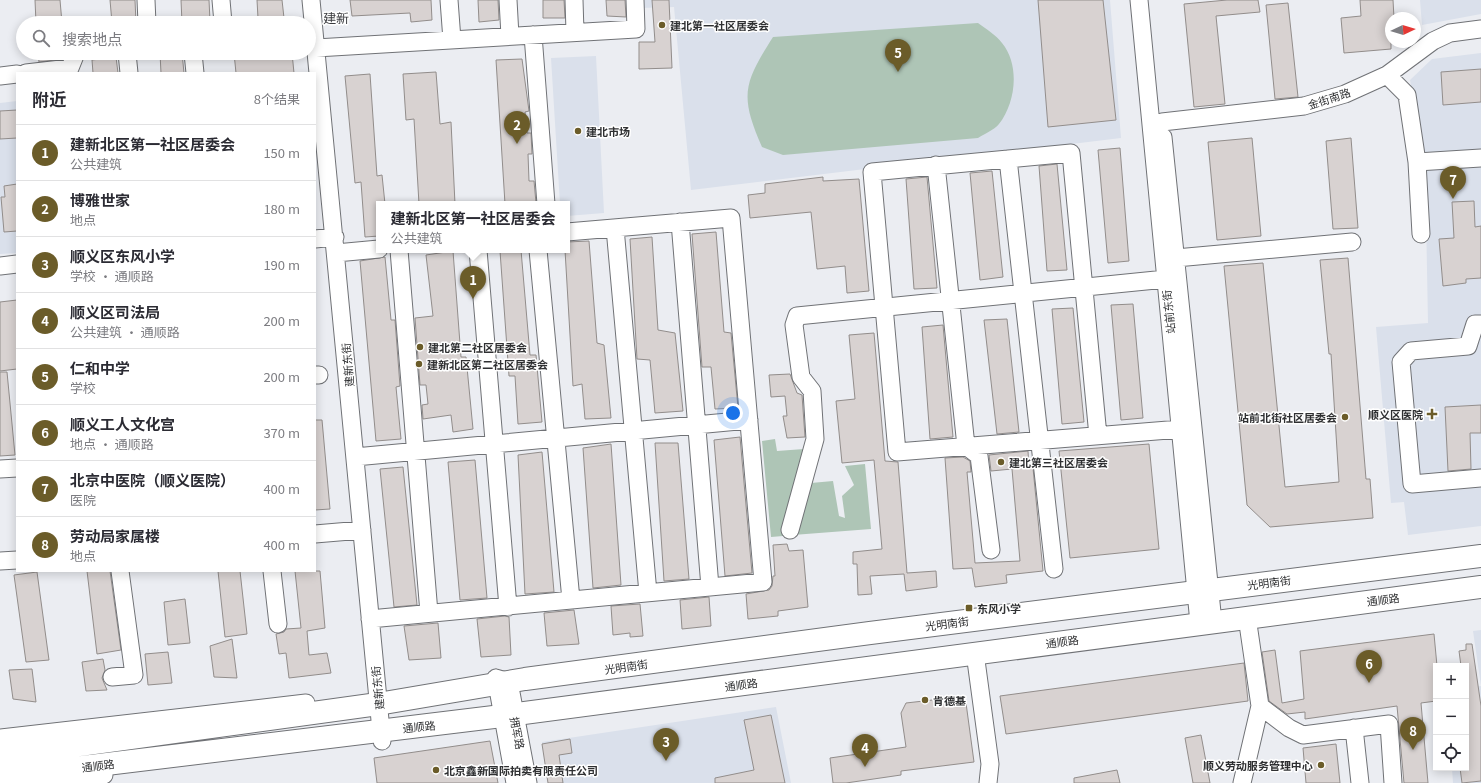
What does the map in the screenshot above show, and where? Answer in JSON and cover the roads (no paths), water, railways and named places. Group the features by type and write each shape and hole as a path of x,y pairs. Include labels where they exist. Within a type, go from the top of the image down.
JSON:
{"main road":[{"name":"光明南街","path":"501,681 1481,556"},
{"name":"通顺路","path":"0,777 164,757 381,735 507,719 975,653 1481,587"},
{"name":"通顺路","path":"0,756 159,735 501,681"}],"street":[{"path":"146,0 147,16"},
{"path":"221,0 222,16"},
{"name":"建新东街","path":"312,0 312,16"},
{"path":"450,0 452,40"},
{"path":"508,0 510,36"},
{"path":"574,0 575,32"},
{"path":"316,48 636,29 635,0"},
{"name":"站前东街","path":"1139,0 1172,279 1206,623"},
{"name":"站前东街","path":"1150,0 1176,258 1172,279"},
{"name":"金街南路","path":"1162,122 1304,106 1345,94 1387,75 1432,41 1450,33 1481,29"},
{"path":"533,35 546,201"},
{"name":"建新东街","path":"316,48 336,245 381,735"},
{"path":"35,72 70,68 73,60"},
{"path":"128,60 129,72"},
{"path":"194,60 195,72"},
{"path":"0,76 16,74"},
{"path":"1387,75 1407,95 1417,162 1421,234"},
{"path":"1098,436 1071,153 872,172 897,452 1186,429"},
{"path":"1417,162 1481,158"},
{"path":"1008,159 1054,569"},
{"path":"936,165 966,446 979,456 991,550"},
{"path":"370,619 763,582 731,218 570,232"},
{"path":"680,222 710,587"},
{"path":"615,228 648,593"},
{"path":"316,239 336,245 376,249"},
{"path":"1176,258 1352,242"},
{"path":"399,253 414,451 429,613"},
{"path":"478,253 508,607"},
{"path":"538,253 572,600"},
{"path":"0,266 16,264"},
{"path":"790,530 815,438 812,391 801,377 794,325 797,316 1172,279"},
{"path":"1481,324 1475,324 1468,346 1411,351 1401,362 1412,484 1481,478"},
{"path":"355,457 749,420"},
{"path":"0,469 16,468"},
{"path":"316,534 362,530"},
{"path":"0,561 16,560"},
{"path":"112,677 134,675 120,572"},
{"path":"272,572 278,624"},
{"path":"1242,783 1260,706 1247,617"},
{"path":"975,653 990,764 988,783"},
{"name":"拥军路","path":"501,681 507,719 528,783"},
{"path":"0,738 378,700"},
{"path":"1260,706 1289,728 1303,734 1389,724 1393,783"},
{"path":"507,719 515,783"},
{"path":"1354,728 1360,783"},
{"path":"50,783 381,735"}],"place":[{"name":"建北第一社区居委会","path":"662,25"},
{"name":"仁和中学","path":"898,72"},
{"name":"建北市场","path":"578,131"},
{"name":"博雅世家","path":"517,144"},
{"name":"北京中医院（顺义医院）","path":"1453,199"},
{"name":"建新北区第一社区居委会","path":"473,299"},
{"name":"建北第二社区居委会","path":"420,347"},
{"name":"建新北区第二社区居委会","path":"419,364"},
{"name":"顺义区医院","path":"1432,414"},
{"name":"站前北街社区居委会","path":"1345,417"},
{"name":"建北第三社区居委会","path":"1001,462"},
{"name":"东风小学","path":"969,608"},
{"name":"顺义工人文化宫","path":"1369,683"},
{"name":"肯德基","path":"925,700"},
{"name":"劳动局家属楼","path":"1413,750"},
{"name":"顺义区东风小学","path":"666,761"},
{"name":"顺义劳动服务管理中心","path":"1321,765"},
{"name":"顺义区司法局","path":"865,767"},
{"name":"北京鑫新国际拍卖有限责任公司","path":"436,770"}],"district":[{"name":"建新","path":"336,17"}]}
